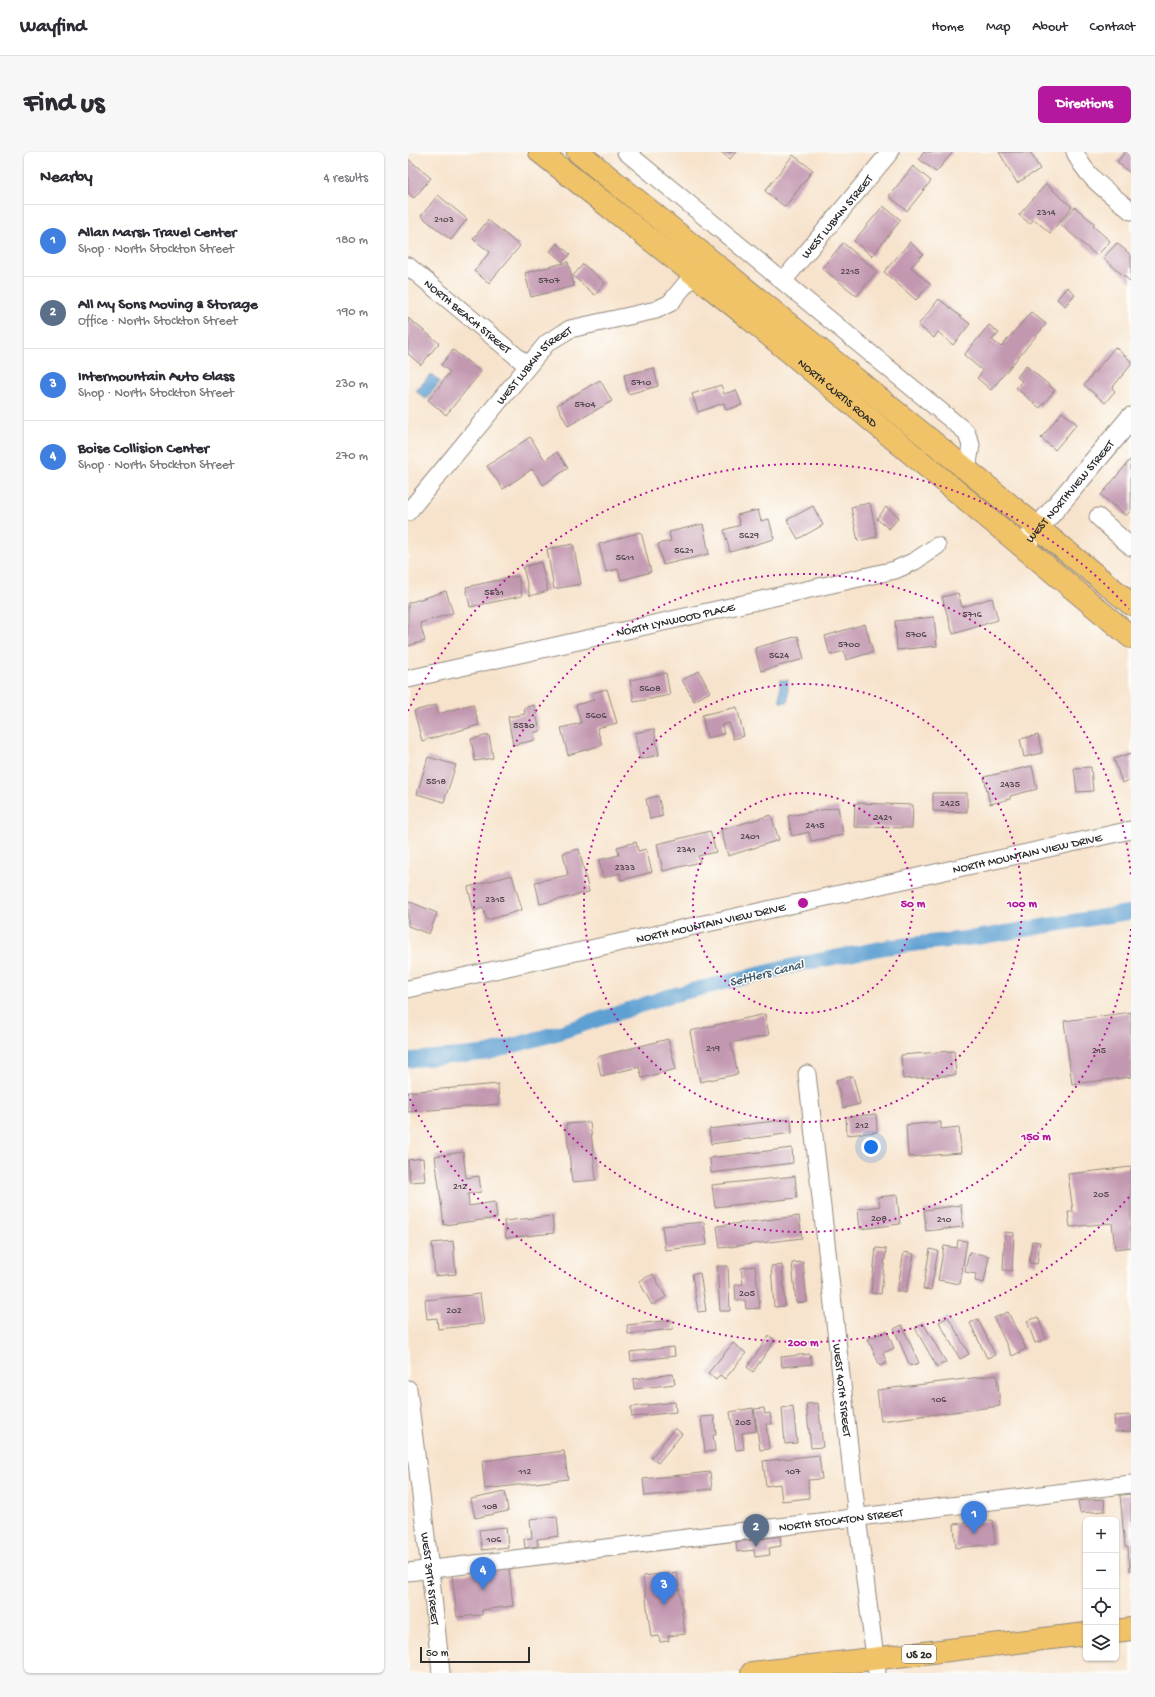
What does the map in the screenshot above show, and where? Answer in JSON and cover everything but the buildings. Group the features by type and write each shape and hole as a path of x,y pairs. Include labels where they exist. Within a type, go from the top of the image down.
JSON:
{"main road":[{"name":"NORTH CURTIS ROAD","path":"540,152 744,314 1131,637"},
{"name":"NORTH CURTIS ROAD","path":"578,152 1131,604"},
{"path":"1119,1631 1131,1629"},
{"name":"US 20","path":"752,1673 876,1666 1083,1634"}],"street":[{"path":"626,152 966,432 971,445 967,469"},
{"name":"WEST LUBKIN STREET","path":"783,281 890,152"},
{"path":"1075,152 1080,163 1092,178 1131,211"},
{"name":"NORTH BEACH STREET","path":"408,266 528,366"},
{"name":"WEST LUBKIN STREET","path":"408,512 547,343 570,329 656,310 670,303 694,274"},
{"name":"WEST NORTHVIEW STREET","path":"1023,546 1131,418"},
{"path":"1098,517 1131,547"},
{"name":"NORTH LYNWOOD PLACE","path":"408,679 895,570 915,561 937,546"},
{"name":"NORTH MOUNTAIN VIEW DRIVE","path":"408,989 1131,830"},
{"name":"WEST 40TH STREET","path":"807,1074 857,1517 876,1666"},
{"name":"WEST 39TH STREET","path":"408,1389 441,1673"},
{"name":"NORTH STOCKTON STREET","path":"408,1572 1131,1484"}],"water":[{"path":"431,374 440,382 426,399 416,391"},
{"path":"780,680 788,680 788,702 780,702"}],"waterway":[{"name":"Settlers Canal","path":"408,1060 487,1053 561,1032 669,996 800,964 888,947 979,937 1131,912"}],"place":[{"name":"Allan Marsh Travel Center","path":"974,1534"},
{"name":"All My Sons Moving & Storage","path":"756,1547"},
{"name":"Boise Collision Center","path":"483,1590"},
{"name":"Intermountain Auto Glass","path":"664,1605"}]}
